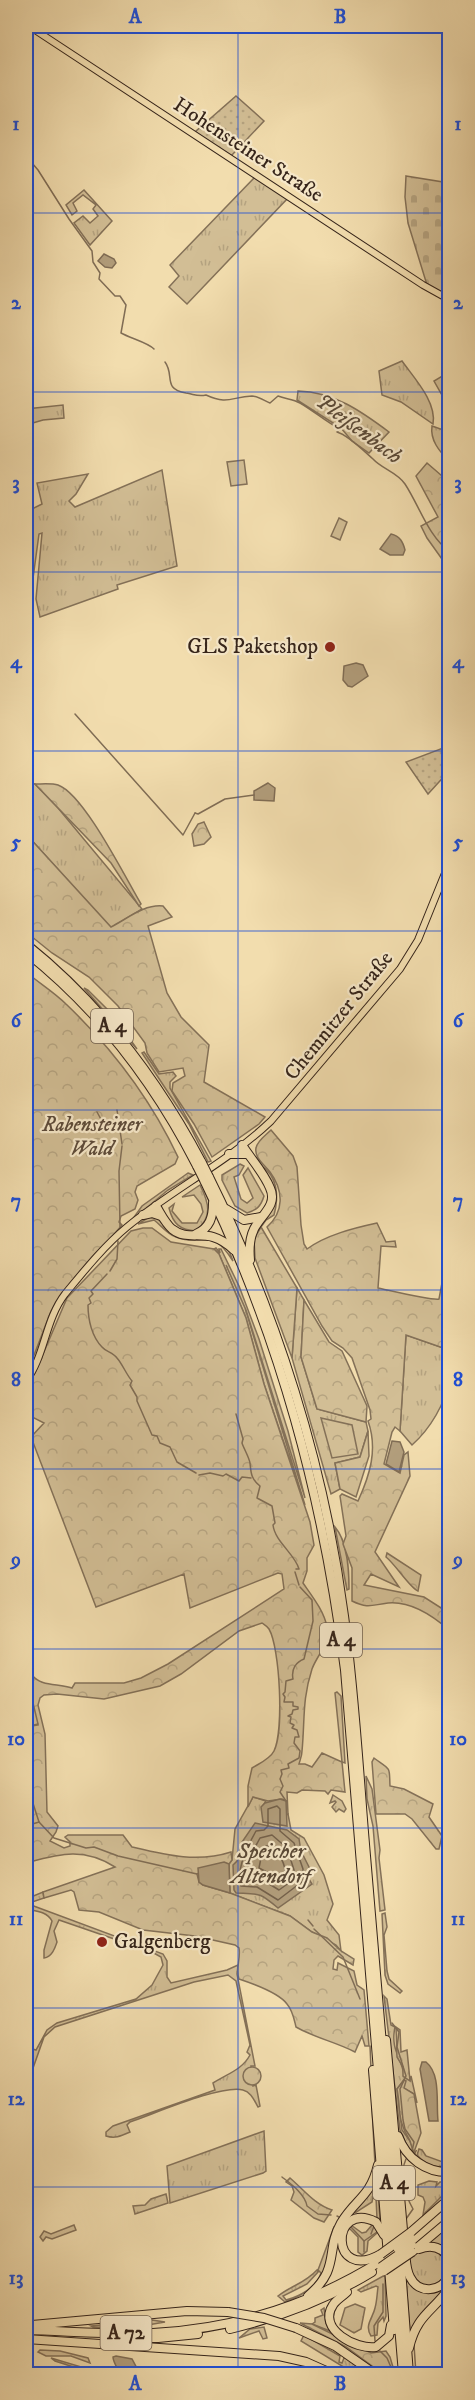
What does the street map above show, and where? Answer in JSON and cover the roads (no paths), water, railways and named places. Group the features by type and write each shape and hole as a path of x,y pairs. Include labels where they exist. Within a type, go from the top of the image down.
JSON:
{"highway":[{"name":"A 4","path":"26,944 76,988 131,1049 170,1104 206,1179 224,1208 250,1268 298,1404 314,1463 334,1552 352,1681 373,1971 375,2039 402,2374"},
{"name":"A 4","path":"26,952 85,1006 126,1053 163,1105 199,1165"},
{"path":"242,1145 272,1193 271,1205 255,1227 250,1239 250,1268"},
{"path":"229,1154 247,1154"},
{"name":"A 4","path":"206,1179 269,1335 294,1412 327,1549 345,1670 373,1971"},
{"path":"194,1235 203,1231 210,1221 213,1198"},
{"path":"156,1206 161,1216 175,1232 218,1237 237,1253"},
{"path":"224,1208 244,1220 263,1216"},
{"path":"143,1215 152,1213 161,1216"},
{"name":"A 4","path":"374,1988 379,2011 409,2374"},
{"path":"379,2011 387,2044 408,2272 416,2286 429,2290 443,2285 450,2276"},
{"path":"375,2039 373,2083 383,2260 402,2374"},
{"path":"395,2126 403,2146 412,2158 427,2168 450,2172"},
{"path":"302,2301 325,2277 330,2268 341,2223 371,2187 379,2159"},
{"path":"412,2242 450,2198"},
{"name":"A 72","path":"412,2242 450,2205"},
{"name":"A 72","path":"26,2328 140,2333 192,2330 250,2318 302,2301 346,2281 412,2242 450,2212"},
{"path":"363,2217 376,2222 383,2233 383,2260 366,2261 347,2255 341,2246 340,2238 347,2224 355,2218 363,2217"},
{"path":"392,2312 390,2332 386,2341 376,2347 361,2346 339,2334 330,2324 330,2311 333,2305 383,2260 450,2220"},
{"path":"412,2242 423,2247 434,2246 443,2251 450,2260"},
{"name":"A 72","path":"26,2337 152,2338 204,2333 250,2324 311,2303 351,2284 383,2260"},
{"path":"408,2355 412,2335 421,2319 450,2288"},
{"path":"250,2324 297,2313 347,2292"},
{"path":"26,2328 187,2311 228,2312 264,2318 296,2328 335,2346 375,2374"},
{"path":"26,2337 279,2356 306,2362 333,2374"}],"main road":[{"name":"Hohensteiner Straße","path":"29,26 423,285 450,300"},
{"name":"Chemnitzer Straße","path":"26,1382 34,1368 54,1313 63,1298 105,1249 143,1215 242,1145 280,1112 400,969 417,940 450,861"}],"water":[{"path":"104,254 114,259 116,263 112,268 105,267 98,261"},
{"path":"391,534 397,536 402,542 405,550 403,555 390,555 380,549"},
{"path":"356,663 363,665 368,676 352,687 348,686 343,680 344,666"},
{"path":"268,783 275,788 274,801 254,800 254,791"},
{"path":"392,1441 400,1442 404,1452 399,1472 386,1464"},
{"path":"280,1799 286,1801 287,1826 263,1822 261,1807 265,1803"},
{"name":"Speicher Altendorf","path":"255,1823 287,1830 299,1839 301,1851 310,1869 307,1876 312,1884 278,1908 259,1895 236,1893 234,1890 233,1865 237,1861 242,1842"},
{"path":"224,1862 229,1864 230,1893 199,1882 198,1868"},
{"path":"422,2062 426,2062 431,2067 436,2081 438,2121 429,2121 420,2069"},
{"path":"116,2356 132,2359 140,2374 120,2374 113,2359"}],"waterway":[{"name":"Pleißenbach","path":"26,156 38,170 92,251 93,262 100,273 99,279 115,296 120,296 126,305 121,333 154,349"},
{"name":"Pleißenbach","path":"165,362 171,385 179,391 198,396 206,395 220,400 254,396 270,403 278,396 300,403 340,429 337,432 351,440 402,480 430,530 450,552"},
{"path":"75,714 183,835 195,813"},
{"path":"195,813 198,814 225,799 254,795"},
{"path":"117,1110 122,1144"},
{"path":"97,1112 105,1125 120,1129"},
{"path":"120,1227 119,1171 122,1146"},
{"path":"110,1271 117,1259 118,1241"},
{"path":"107,1274 91,1291 93,1294 89,1298 91,1303 88,1305 89,1316 93,1333 102,1347 114,1354 132,1381 130,1385 152,1435 157,1436 160,1443 170,1447 177,1462 196,1473"},
{"path":"236,1414 252,1476 260,1486 257,1498 272,1506 275,1523 273,1525 277,1537 294,1558 299,1569 296,1569"},
{"path":"199,1475 210,1473 223,1476 226,1474 239,1481 242,1477 251,1478"},
{"path":"295,1572 299,1585"},
{"path":"286,1801 280,1792 283,1786 280,1779 281,1770 289,1768 288,1764 299,1758 300,1751 294,1743 295,1737 299,1737 297,1730 292,1728 294,1725 290,1723 291,1717 288,1716 298,1707 293,1706 293,1702 284,1702 283,1694 286,1681 293,1679 295,1666 304,1659 313,1621 312,1600 300,1587"},
{"path":"26,1678 26,1710"},
{"path":"26,1741 31,1765 30,1794 39,1822 54,1838 86,1848 94,1847 118,1856 197,1874"},
{"path":"26,1826 39,1822"},
{"path":"308,1920 313,1926"},
{"path":"314,1929 343,1957 360,1999"},
{"path":"392,2023 399,2032 397,2047 406,2076 400,2089 405,2129 414,2142 412,2151"},
{"path":"370,2046 371,2069"},
{"path":"372,2107 375,2165"},
{"path":"406,2159 403,2171 404,2184 413,2209 406,2219"},
{"path":"282,2177 301,2193 307,2206 318,2214 331,2215"},
{"path":"378,2180 380,2220"},
{"path":"371,2234 374,2226"},
{"path":"351,2227 364,2241"},
{"path":"364,2252 364,2241 377,2232"},
{"path":"375,2341 374,2326 383,2312 383,2284"},
{"path":"414,2345 416,2374"},
{"path":"380,2351 387,2358 394,2374"}],"place":[{"name":"GLS Paketshop","path":"330,647"},
{"name":"Galgenberg","path":"102,1942"}],"park label":[{"name":"Rabensteiner Wald","path":"92,1137"}]}
